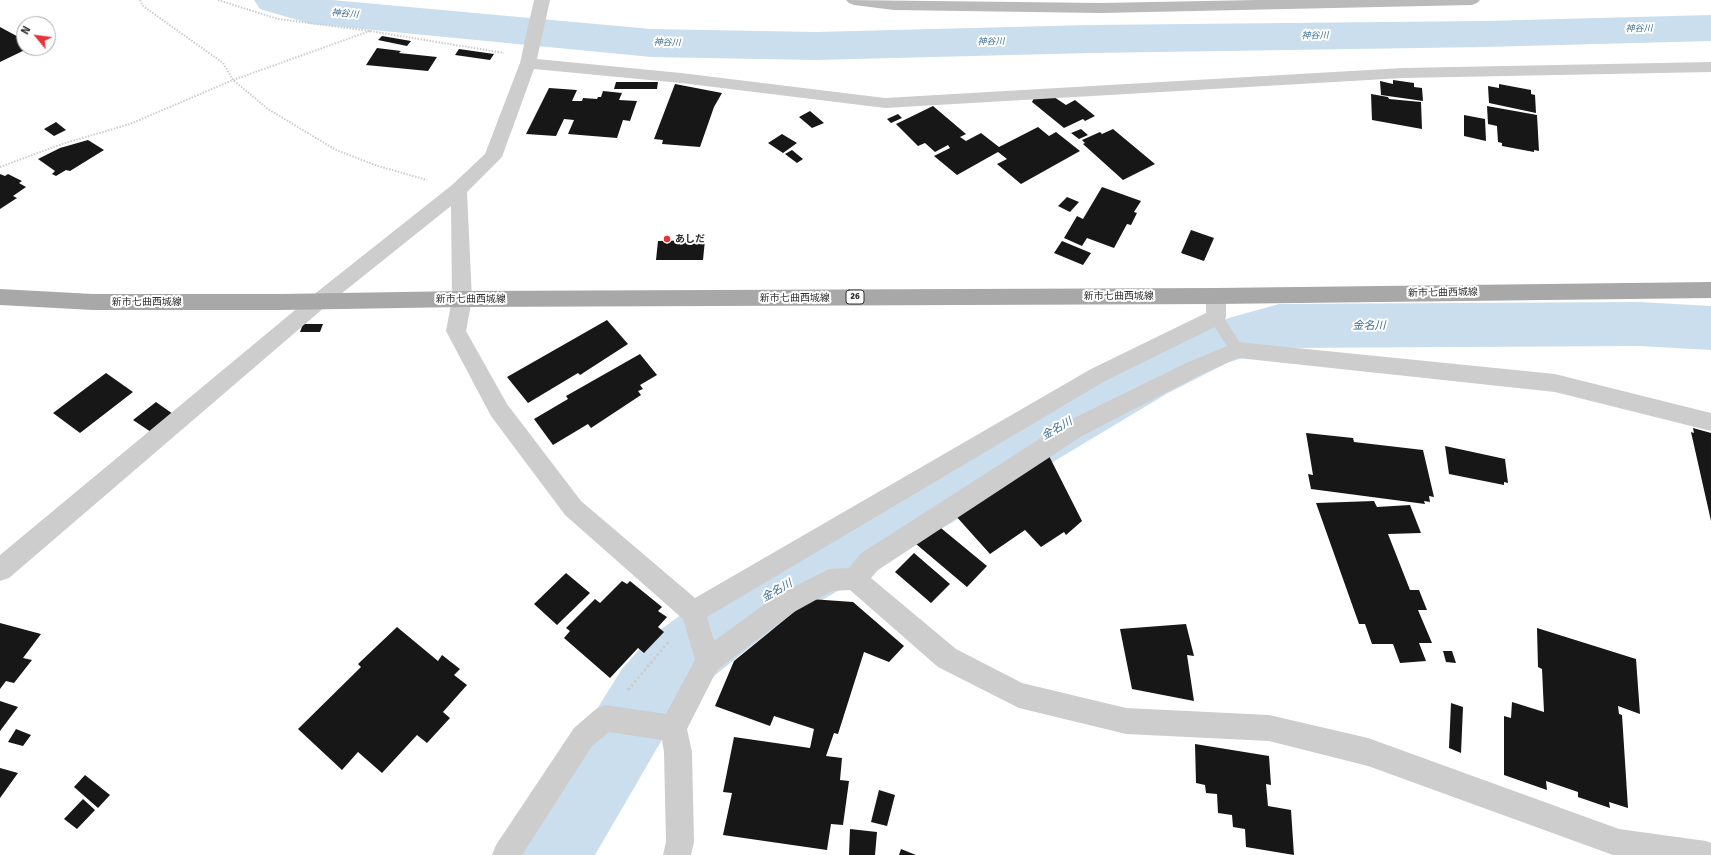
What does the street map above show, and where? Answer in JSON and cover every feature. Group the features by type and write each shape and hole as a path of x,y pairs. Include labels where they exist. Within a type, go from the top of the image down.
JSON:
{"main road":[{"name":"新市七曲西城線","path":"0,297 92,302 1216,296 1711,290"}],"street":[{"path":"0,570 319,301 458,190 493,157 528,63 542,0"},
{"path":"854,0 894,5 1101,8 1472,0"},
{"path":"528,63 681,78 886,103 984,96 1403,73 1711,67"},
{"path":"458,190 460,204 462,299 456,331 499,410 572,508 693,612 708,661"},
{"path":"693,612 1098,375 1220,323 1216,296"},
{"path":"855,579 869,562 1074,429 1235,348 1555,383 1711,422"},
{"path":"677,855 680,842 678,752 672,728 708,661 791,601 829,580 855,579 947,658 1019,695 1126,721 1269,728 1368,752 1619,843 1706,855"},
{"path":"506,855 551,784 584,737 605,718 672,728"}],"lane":[{"path":"1220,323 1235,348"}],"path":[{"path":"140,0 143,6 223,63 233,80 268,110 336,150 378,166 458,190"},
{"path":"218,0 278,19 370,31 508,54 528,63"},
{"path":"0,167 62,144 130,124 233,80 370,31"},
{"path":"605,718 693,612"}],"building":[{"path":"0,27 16,36 16,54 0,62"},
{"path":"382,36 411,41 407,46 378,40"},
{"path":"377,48 401,51 399,53 437,57 428,71 366,65"},
{"path":"459,49 494,54 490,60 455,55"},
{"path":"1393,80 1414,83 1414,87 1422,88 1423,101 1381,95 1380,81 1393,84"},
{"path":"616,82 658,82 657,89 614,89"},
{"path":"675,84 722,93 714,107 700,147 662,144 663,140 654,139"},
{"path":"1499,84 1531,90 1531,94 1535,95 1536,113 1489,103 1488,86 1499,88"},
{"path":"549,88 577,90 572,101 582,101 583,98 597,99 598,97 601,97 603,91 622,93 619,100 637,101 630,121 623,120 617,138 568,134 574,120 564,119 556,136 526,134"},
{"path":"1371,94 1388,97 1389,99 1421,102 1422,129 1372,120"},
{"path":"1054,97 1066,105 1075,100 1095,116 1085,121 1083,119 1064,128 1032,102 1034,98"},
{"path":"933,106 966,134 960,137 966,141 981,133 999,147 1038,127 1049,136 1056,132 1080,151 1021,184 997,164 1007,159 998,152 957,175 934,156 950,148 948,145 935,152 925,143 918,146 896,124"},
{"path":"1487,106 1537,115 1539,151 1534,150 1534,152 1502,146 1502,143 1498,142 1497,126 1488,124"},
{"path":"810,111 824,123 812,128 799,117"},
{"path":"898,114 902,118 891,123 887,119"},
{"path":"1464,115 1485,119 1486,141 1464,136"},
{"path":"56,122 66,130 54,136 44,129"},
{"path":"1081,129 1088,135 1079,139 1071,133"},
{"path":"1113,129 1155,164 1123,180 1083,144 1085,143 1082,140 1100,132 1102,134"},
{"path":"782,134 797,143 783,153 768,143"},
{"path":"88,140 104,150 70,171 66,170 56,176 52,174 55,171 38,159 60,148"},
{"path":"792,150 803,159 797,163 785,154"},
{"path":"0,174 5,176 8,174 22,181 19,183 26,187 13,196 17,198 0,209"},
{"path":"1102,187 1141,201 1134,212 1137,213 1131,225 1127,224 1114,248 1087,238 1082,246 1064,238 1077,216 1083,219"},
{"path":"1067,197 1079,202 1070,212 1058,206"},
{"path":"1191,230 1214,238 1204,261 1181,253"},
{"path":"705,240 703,260 656,260 658,241"},
{"path":"1062,241 1091,253 1083,265 1054,253"},
{"path":"607,320 628,344 580,375 578,373 528,403 507,377"},
{"path":"303,324 323,324 320,332 300,332"},
{"path":"640,354 657,375 640,385 643,389 638,391 641,395 591,428 588,424 553,445 534,419 568,399 566,396"},
{"path":"106,373 133,392 80,433 53,413"},
{"path":"156,402 173,414 151,432 133,420"},
{"path":"1693,428 1711,433 1711,521 1691,432 1694,433"},
{"path":"1306,433 1353,438 1354,442 1423,450 1434,497 1429,496 1430,502 1424,501 1425,504 1311,489 1308,474 1313,475"},
{"path":"1445,446 1505,459 1508,483 1504,482 1504,485 1449,474"},
{"path":"1047,452 1082,521 1066,535 1064,532 1041,547 1025,530 990,554 955,515"},
{"path":"1374,501 1377,507 1410,505 1421,533 1388,534 1410,590 1419,590 1427,610 1418,610 1432,643 1419,643 1426,661 1400,663 1393,644 1372,644 1365,624 1359,624 1316,503"},
{"path":"936,524 987,566 967,587 916,544"},
{"path":"914,553 950,584 931,603 895,572"},
{"path":"566,573 590,593 557,625 534,604"},
{"path":"622,581 627,584 630,581 662,607 658,611 667,617 658,627 664,632 644,653 638,648 610,678 564,638 570,631 566,628 595,599 600,603"},
{"path":"810,599 853,602 904,646 889,662 864,652 838,734 834,733 826,756 842,758 840,780 849,781 843,825 831,824 827,850 723,835 732,793 723,792 734,737 810,748 814,729 774,716 770,726 715,706 734,661"},
{"path":"0,623 41,634 23,658 32,660 14,683 6,681 0,689"},
{"path":"1186,624 1194,656 1187,655 1194,701 1132,689 1120,629"},
{"path":"397,627 438,661 442,655 460,669 454,675 467,685 443,712 450,718 427,743 417,735 382,773 358,752 342,770 298,729 361,667 358,664"},
{"path":"1537,628 1636,659 1640,714 1618,706 1619,714 1622,715 1628,808 1609,802 1610,808 1578,797 1578,792 1546,781 1547,790 1504,775 1504,716 1511,718 1512,702 1544,712 1542,669 1538,667"},
{"path":"1443,651 1452,651 1456,663 1446,662"},
{"path":"0,701 18,707 0,731"},
{"path":"1451,703 1463,707 1461,753 1449,748"},
{"path":"16,729 31,735 23,746 8,742"},
{"path":"1195,744 1269,756 1271,785 1266,784 1268,806 1291,810 1294,855 1246,847 1245,829 1233,827 1232,815 1218,813 1217,794 1206,793 1205,785 1196,783"},
{"path":"0,768 18,773 0,798"},
{"path":"85,775 110,795 98,808 74,787"},
{"path":"879,790 895,795 887,826 871,822"},
{"path":"83,799 95,810 77,829 64,819"},
{"path":"850,829 877,832 875,855 849,855"},
{"path":"901,849 916,855 899,855"}],"waterway":[{"name":"神谷川","path":"275,0 311,11 651,43 815,46 1091,39 1484,34 1711,28"},
{"name":"金名川","path":"551,855 648,694 674,663 745,609 1147,376 1213,344 1279,326 1639,324 1711,328"}],"place":[{"name":"あしだ","path":"667,239"}]}
